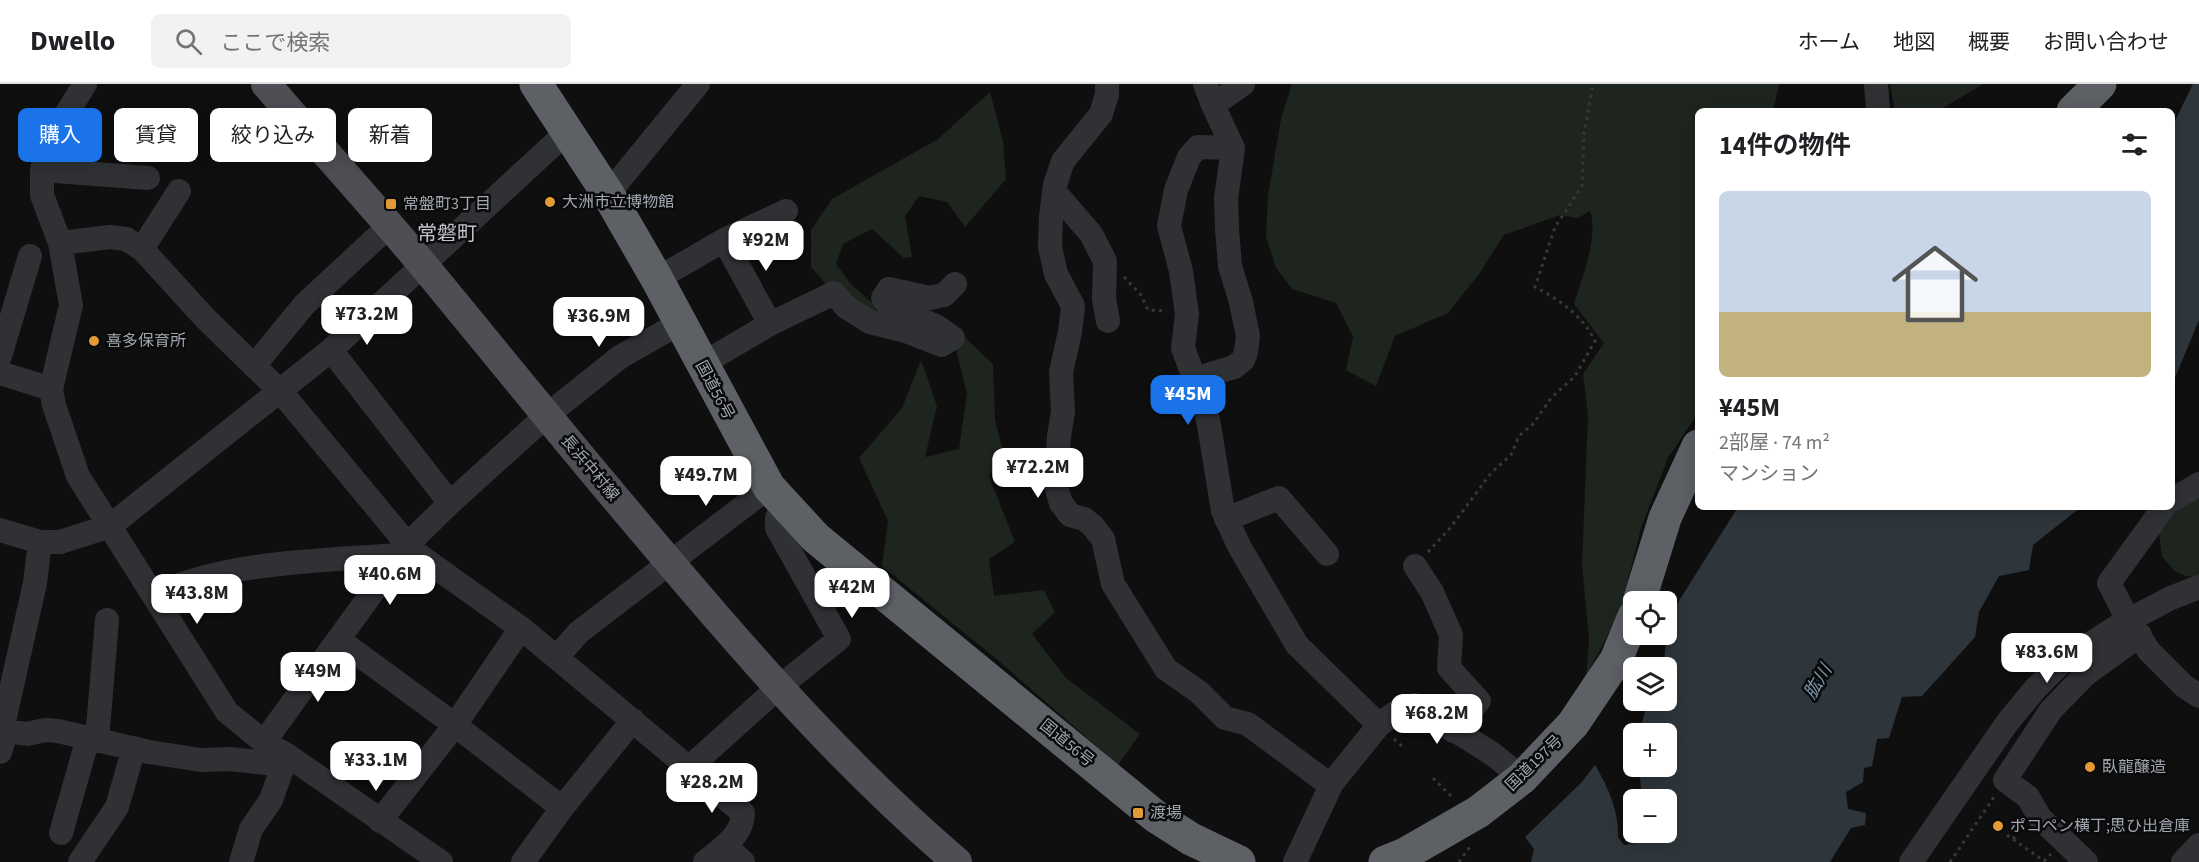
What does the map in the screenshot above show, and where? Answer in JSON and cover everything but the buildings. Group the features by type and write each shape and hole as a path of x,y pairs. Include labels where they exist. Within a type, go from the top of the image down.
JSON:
{"highway":[{"name":"国道56号","path":"536,84 608,194 777,497 816,538 1155,816 1191,839 1239,862"},
{"path":"2076,108 2100,84"},
{"path":"1642,591 1665,518 1687,484 1695,456"},
{"name":"国道197号","path":"1385,862 1405,854 1478,812 1522,778 1574,724 1616,660 1623,643"}],"main road":[{"name":"長浜中村線","path":"268,85 423,264 546,416 669,562 779,687 837,748 957,862"}],"street":[{"path":"86,84 48,142 42,170 42,195 60,243 71,305 51,389 54,405 78,476 227,711 286,759 441,862"},
{"path":"608,194 698,84"},
{"path":"1107,84 1107,94 1101,114 1063,161 1054,191 1050,247 1056,274 1072,306 1070,332 1061,372 1063,412 1056,486 1061,503 1070,515 1084,519 1092,525 1103,539 1113,584 1166,669 1199,692 1225,718 1248,724 1322,779 1332,783"},
{"path":"1243,84 1209,95 1233,148 1226,199 1227,229 1230,266 1248,336 1243,360 1233,367 1208,375 1202,381 1201,389 1223,511 1239,546 1298,645 1379,725"},
{"path":"1876,84 1878,108"},
{"path":"0,530 40,542 60,542 110,526 332,350 568,130"},
{"path":"1202,381 1193,375 1183,348 1187,314 1181,271 1169,226 1176,190 1189,157 1198,147 1233,148"},
{"path":"42,170 148,178"},
{"path":"142,249 179,191"},
{"path":"1054,191 1091,234 1105,261 1104,299 1108,321"},
{"path":"657,279 724,240 786,211"},
{"path":"254,366 304,305 389,226"},
{"path":"60,243 110,237 126,239 142,249 205,318 280,392 398,533 403,550"},
{"path":"724,240 770,324"},
{"path":"0,356 30,256"},
{"path":"702,364 770,324 834,292 846,307 870,322 906,331 942,345 953,338 936,326 892,308 883,298 889,289 930,298 944,295 955,284"},
{"path":"264,742 403,550 450,503 546,416 620,357 680,323"},
{"path":"332,350 450,503"},
{"path":"0,373 51,389"},
{"path":"2175,498 2199,484"},
{"path":"557,657 579,632 669,562 777,497"},
{"path":"690,767 779,687 839,639 777,528 777,497"},
{"path":"1226,519 1279,498 1328,554"},
{"path":"2162,510 2109,583 2149,651 2184,686 2199,696"},
{"path":"40,542 35,583 1,737 45,730 201,760 230,759 266,764 286,759"},
{"path":"154,595 182,582 274,564 403,550 520,628 743,813 743,824 735,854 705,862"},
{"path":"1414,566 1432,592 1450,634 1449,668 1479,701 1453,730"},
{"path":"2086,862 2040,818 2028,797 2005,780 2051,710 2086,674 2170,598 2199,587"},
{"path":"61,833 93,739 107,621"},
{"path":"380,821 455,725 520,628"},
{"path":"1911,862 1985,753 2035,688 2078,650 2135,628"},
{"path":"339,640 455,725 562,808"},
{"path":"1295,862 1332,783 1379,725 1398,711 1415,705 1494,755 1522,778"},
{"path":"527,861 562,808 633,720"},
{"path":"80,862 117,807 134,748"},
{"path":"242,862 251,829 271,801 286,759"},
{"path":"2183,862 2199,844"}],"path":[{"path":"1414,566 1451,527 1491,473 1511,455 1519,436 1534,423 1551,398 1575,376 1595,341 1587,325 1550,295 1535,287 1555,227 1582,186 1584,133 1593,84"},
{"path":"1123,274 1126,281 1142,295 1148,310 1187,314"},
{"path":"1950,862 2005,780"},
{"path":"2007,835 2044,861 2052,853"}],"shaded area":[{"path":"1292,84 1779,84 1774,108 1695,108 1695,418 1668,458 1641,528 1625,591 1623,591 1621,609 1586,677 1589,639 1582,565 1588,415 1583,374 1604,343 1574,304 1591,245 1590,211 1578,218 1560,215 1504,235 1479,274 1448,313 1395,336 1376,386 1346,370 1353,337 1336,303 1292,289 1276,268 1266,237 1268,196 1281,119"},
{"path":"1890,84 1983,84 1943,108 1894,108"},
{"path":"990,92 1003,141 1006,179 965,227 947,202 919,196 905,216 912,257 904,258 872,229 843,244 836,264 851,284 881,311 870,322 846,307 811,267 811,230 832,199 938,139"},
{"path":"960,333 993,364 995,420 1003,451 989,476 1015,542 989,559 994,596 1044,590 1055,612 1032,634 1066,678 1140,734 1118,765 1000,662 882,566 888,521 859,458 902,408 921,360 937,406 925,457 959,449 967,393 953,338"},
{"path":"2199,494 2199,577 2176,572 2162,557 2159,532 2171,510 2175,510 2175,506"}],"water":[{"path":"2193,84 2199,84 2199,320 2175,378 2175,121"},
{"name":"肱川","path":"1736,510 2077,510 2033,545 2029,570 1999,576 1979,612 1975,637 1922,696 1902,697 1889,738 1877,739 1872,766 1864,768 1863,782 1846,792 1848,809 1866,813 1865,825 1851,828 1830,862 1531,862 1534,849 1525,837 1581,783 1595,765 1612,800 1617,818 1618,837 1624,845 1677,843 1677,789 1641,789 1640,777 1677,777 1677,723 1642,723 1645,711 1677,711 1677,657 1665,657 1665,645 1677,645 1677,604"}],"place":[{"name":"大洲市立博物館","path":"550,202"},
{"name":"常盤町3丁目","path":"391,204"},
{"name":"喜多保育所","path":"94,341"},
{"name":"臥龍醸造","path":"2090,767"},
{"name":"渡場","path":"1138,813"},
{"name":"ポコペン横丁;思ひ出倉庫","path":"1998,826"}],"district":[{"name":"常磐町","path":"447,234"}]}
